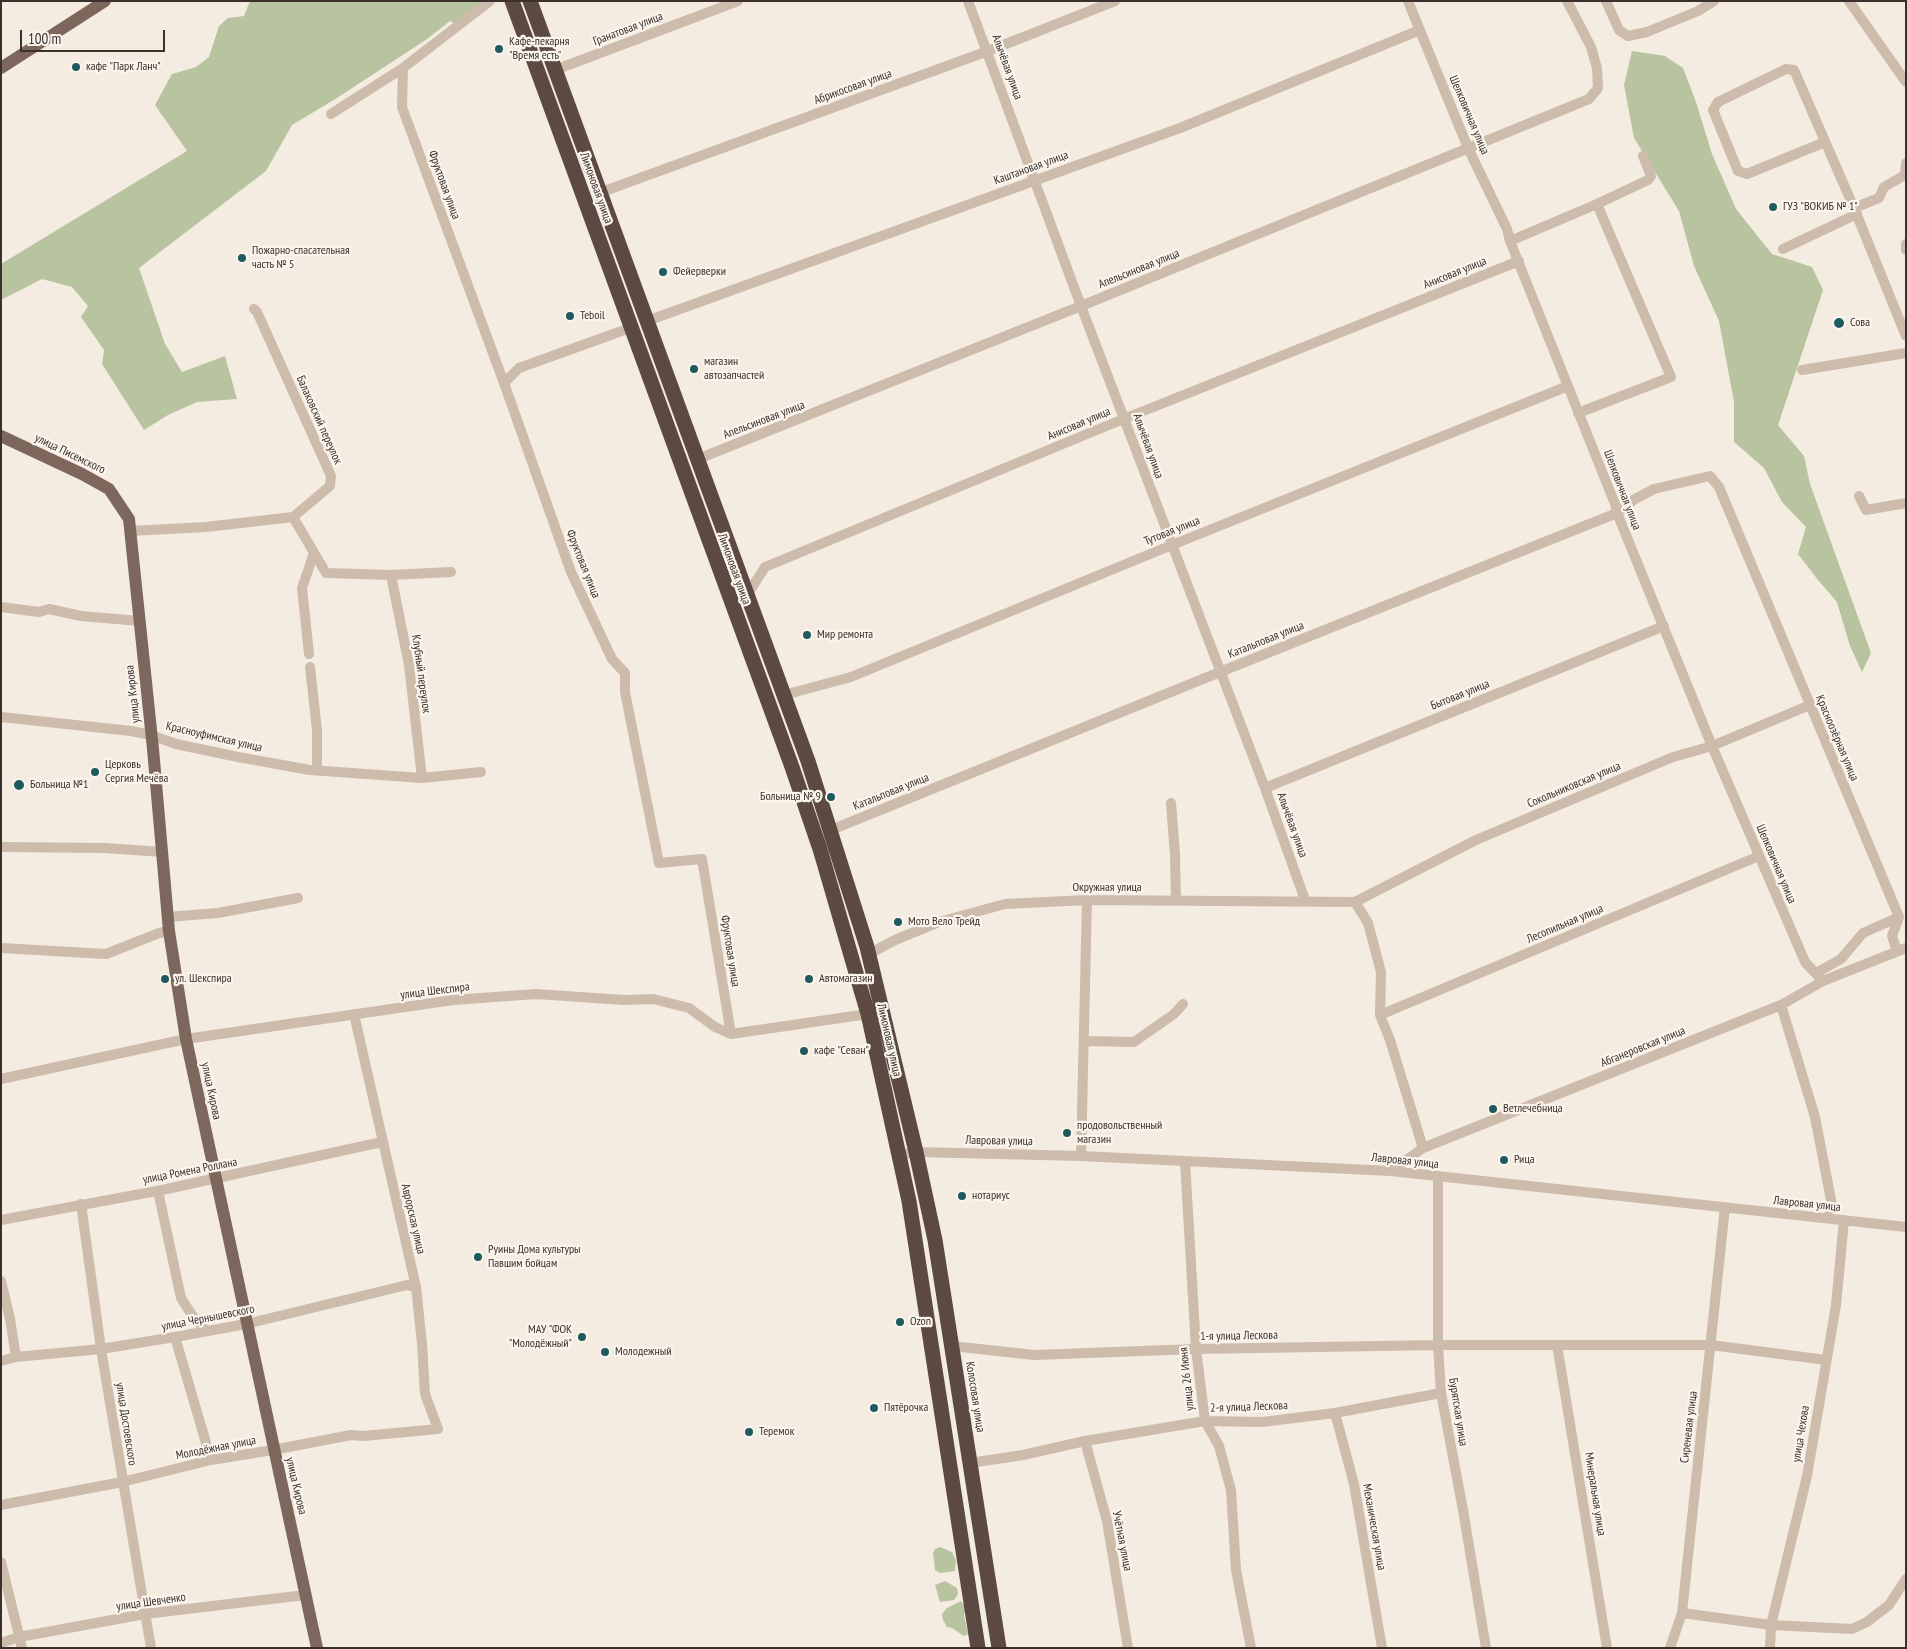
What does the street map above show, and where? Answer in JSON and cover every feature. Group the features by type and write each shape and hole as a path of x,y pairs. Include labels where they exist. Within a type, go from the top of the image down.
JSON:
{"highway":[{"name":"Лимоновая улица","path":"512,1 792,767 820,849 868,1014 899,1155"},
{"name":"Лимоновая улица","path":"530,1 784,695 831,830 869,954 916,1152"},
{"name":"Колосовая улица","path":"916,1152 935,1240 999,1648"},
{"path":"899,1155 910,1211 978,1648"}],"main road":[{"path":"1,68 105,1"},
{"name":"улица Писемского","path":"1,436 82,474 109,489 129,519 130,531"},
{"name":"улица Кирова","path":"130,531 152,735 168,931 186,1039 317,1648"}],"street":[{"path":"331,114 403,68 490,1"},
{"name":"Гранатовая улица","path":"555,70 738,1"},
{"name":"Алычёвая улица","path":"968,1 1081,306 1265,788 1305,900"},
{"name":"Абрикосовая улица","path":"599,193 988,51 1114,1"},
{"name":"Шелковичная улица","path":"1408,1 1468,148 1507,229 1510,241 1617,513 1712,746 1804,962 1820,977"},
{"name":"Апельсиновая улица","path":"698,459 1081,306 1589,98 1598,88 1597,68 1591,48 1567,1"},
{"path":"1606,1 1619,30 1628,36 1647,32 1698,11 1714,1"},
{"path":"1849,1 1904,76"},
{"name":"Каштановая улица","path":"647,321 1180,128 1420,30"},
{"name":"Фруктовая улица","path":"403,68 402,107 504,383 571,572 612,659 625,673 625,692 658,863 702,859 731,1034"},
{"path":"1825,142 1747,174 1738,171 1713,110 1718,102 1786,68 1794,70 1856,211 1906,336"},
{"path":"1510,241 1648,180 1650,176 1643,156"},
{"path":"1783,249 1879,198 1884,187 1905,175 1906,163"},
{"path":"1578,413 1671,377 1597,204"},
{"path":"1906,244 1906,250"},
{"name":"Анисовая улица","path":"747,595 765,567 1124,418 1519,261"},
{"name":"Балаковский переулок","path":"254,308 258,312 331,476 330,486 327,490 293,517"},
{"path":"504,383 519,368 630,328"},
{"path":"1802,370 1906,353"},
{"name":"Тутовая улица","path":"784,695 850,676 1568,386"},
{"name":"Катальповая улица","path":"831,830 1617,513 1635,499 1654,489 1710,476"},
{"name":"Красноозёрная улица","path":"1710,476 1719,487 1898,917"},
{"path":"1859,496 1866,510 1906,503"},
{"path":"130,531 206,527 293,517 326,573 391,575 451,572"},
{"path":"309,654 302,588 314,553"},
{"name":"Клубный переулок","path":"391,575 408,665 422,778"},
{"path":"1,607 39,612 49,609 81,616 140,621"},
{"name":"Бытовая улица","path":"1265,788 1664,626"},
{"path":"310,667 317,730 317,770"},
{"name":"Сокольниковская улица","path":"1354,902 1476,840 1673,757 1712,746 1810,705"},
{"name":"Красноуфимская улица","path":"1,717 131,731 152,735 176,744 238,757 317,770 422,778 481,772"},
{"path":"1171,803 1176,901"},
{"path":"1,847 105,848 162,852"},
{"name":"Лесопильная улица","path":"1380,1015 1760,856"},
{"path":"167,916 218,913 298,898"},
{"path":"1081,1156 1087,900"},
{"name":"Окружная улица","path":"869,954 895,940 939,922 1005,904 1087,900 1305,900 1354,902"},
{"path":"1354,902 1368,923 1381,972 1380,1015 1390,1040 1423,1148"},
{"path":"1898,917 1892,936 1901,950"},
{"path":"1820,977 1841,959 1863,933 1898,917"},
{"path":"1,948 106,954 159,932 168,931"},
{"name":"Абганеровская улица","path":"1391,1171 1423,1148 1781,1005 1820,977 1901,950"},
{"name":"улица Шекспира","path":"1,1079 186,1039 452,1000 536,994 625,1000 653,999 689,1008 715,1027 731,1034"},
{"path":"1084,1041 1134,1042 1174,1014 1182,1004"},
{"path":"1781,1005 1815,1117 1832,1205 1828,1218"},
{"name":"Аврорская улица","path":"354,1014 416,1287 422,1344 424,1394 438,1429"},
{"path":"731,1034 868,1014"},
{"name":"улица Ромена Роллана","path":"1,1220 158,1191 382,1142"},
{"name":"Лавровая улица","path":"899,1155 916,1152 1081,1156 1391,1171 1906,1227"},
{"name":"улица 26 Июня","path":"1185,1161 1196,1349 1204,1421 1219,1446 1231,1490 1236,1570 1251,1648"},
{"name":"Бурятская улица","path":"1438,1177 1438,1345 1441,1393 1486,1648"},
{"path":"158,1191 181,1298 206,1331"},
{"name":"улица Достоевского","path":"81,1204 101,1349 151,1648"},
{"name":"Сиреневая улица","path":"1670,1648 1682,1613 1725,1207"},
{"name":"улица Чехова","path":"1770,1648 1771,1625 1808,1476 1836,1305 1844,1220"},
{"path":"1,1282 10,1319 16,1357"},
{"name":"улица Чернышевского","path":"1,1361 16,1357 101,1349 175,1337 246,1324 407,1285 416,1287"},
{"path":"175,1337 211,1460"},
{"name":"1-я улица Лескова","path":"952,1346 1034,1355 1196,1349 1438,1345 1711,1345 1826,1360"},
{"name":"Минеральная улица","path":"1557,1345 1607,1648"},
{"name":"2-я улица Лескова","path":"970,1463 1204,1421 1262,1422 1335,1413 1441,1393"},
{"name":"Механическая улица","path":"1335,1413 1354,1484 1382,1648"},
{"name":"Молодёжная улица","path":"1,1505 122,1482 211,1460 351,1435 363,1436 438,1429"},
{"name":"Учётная улица","path":"1085,1441 1107,1521 1128,1648"},
{"path":"1,1562 21,1643"},
{"path":"1682,1613 1771,1625 1852,1629 1867,1622 1889,1605 1906,1579"},
{"name":"улица Шевченко","path":"1,1642 21,1643 145,1614 306,1595"}],"green space":[{"path":"250,1 481,1 477,9 455,24 450,21 427,39 292,125 266,171 139,268 165,344 182,372 225,356 237,399 197,402 168,415 144,430 102,364 104,350 81,317 88,306 72,287 42,279 1,300 1,264 187,151 155,105 172,74 196,67 209,57 219,26 228,18 244,16"},
{"path":"1632,51 1665,56 1683,68 1712,154 1736,209 1772,254 1812,267 1823,290 1778,425 1804,456 1810,484 1871,653 1862,672 1850,646 1837,602 1798,554 1806,527 1782,502 1764,468 1734,442 1734,402 1719,321 1694,266 1679,211 1634,138 1624,85"},
{"path":"940,1547 952,1552 956,1560 955,1571 940,1573 935,1570 933,1553 935,1549"},
{"path":"945,1581 957,1588 958,1594 954,1600 940,1602 935,1585"},
{"path":"961,1601 966,1607 964,1615 968,1634 964,1636 947,1627 942,1614 947,1608"}],"place":[{"name":"Кафе-пекарня \"Время есть\"","path":"499,49"},
{"name":"кафе \"Парк Ланч\"","path":"76,67"},
{"name":"ГУЗ \"ВОКИБ № 1\"","path":"1773,207"},
{"name":"Пожарно-спасательная часть № 5","path":"242,258"},
{"name":"Фейерверки","path":"663,272"},
{"name":"Teboil","path":"570,316"},
{"name":"Сова","path":"1839,323"},
{"name":"магазин автозапчастей","path":"694,369"},
{"name":"Мир ремонта","path":"807,635"},
{"name":"Церковь Сергия Мечёва","path":"95,772"},
{"name":"Больница №1","path":"19,785"},
{"name":"Больница № 9","path":"831,797"},
{"name":"Мото Вело Трейд","path":"898,922"},
{"name":"ул. Шекспира","path":"165,979"},
{"name":"Автомагазин","path":"809,979"},
{"name":"кафе \"Севан\"","path":"804,1051"},
{"name":"Ветлечебница","path":"1493,1109"},
{"name":"продовольственный магазин","path":"1067,1133"},
{"name":"Рица","path":"1504,1160"},
{"name":"нотариус","path":"962,1196"},
{"name":"Руины Дома культуры Павшим бойцам","path":"478,1257"},
{"name":"Ozon","path":"900,1322"},
{"name":"МАУ \"ФОК \"Молодёжный\"","path":"582,1337"},
{"name":"Молодежный","path":"605,1352"},
{"name":"Пятёрочка","path":"874,1408"},
{"name":"Теремок","path":"749,1432"}]}
